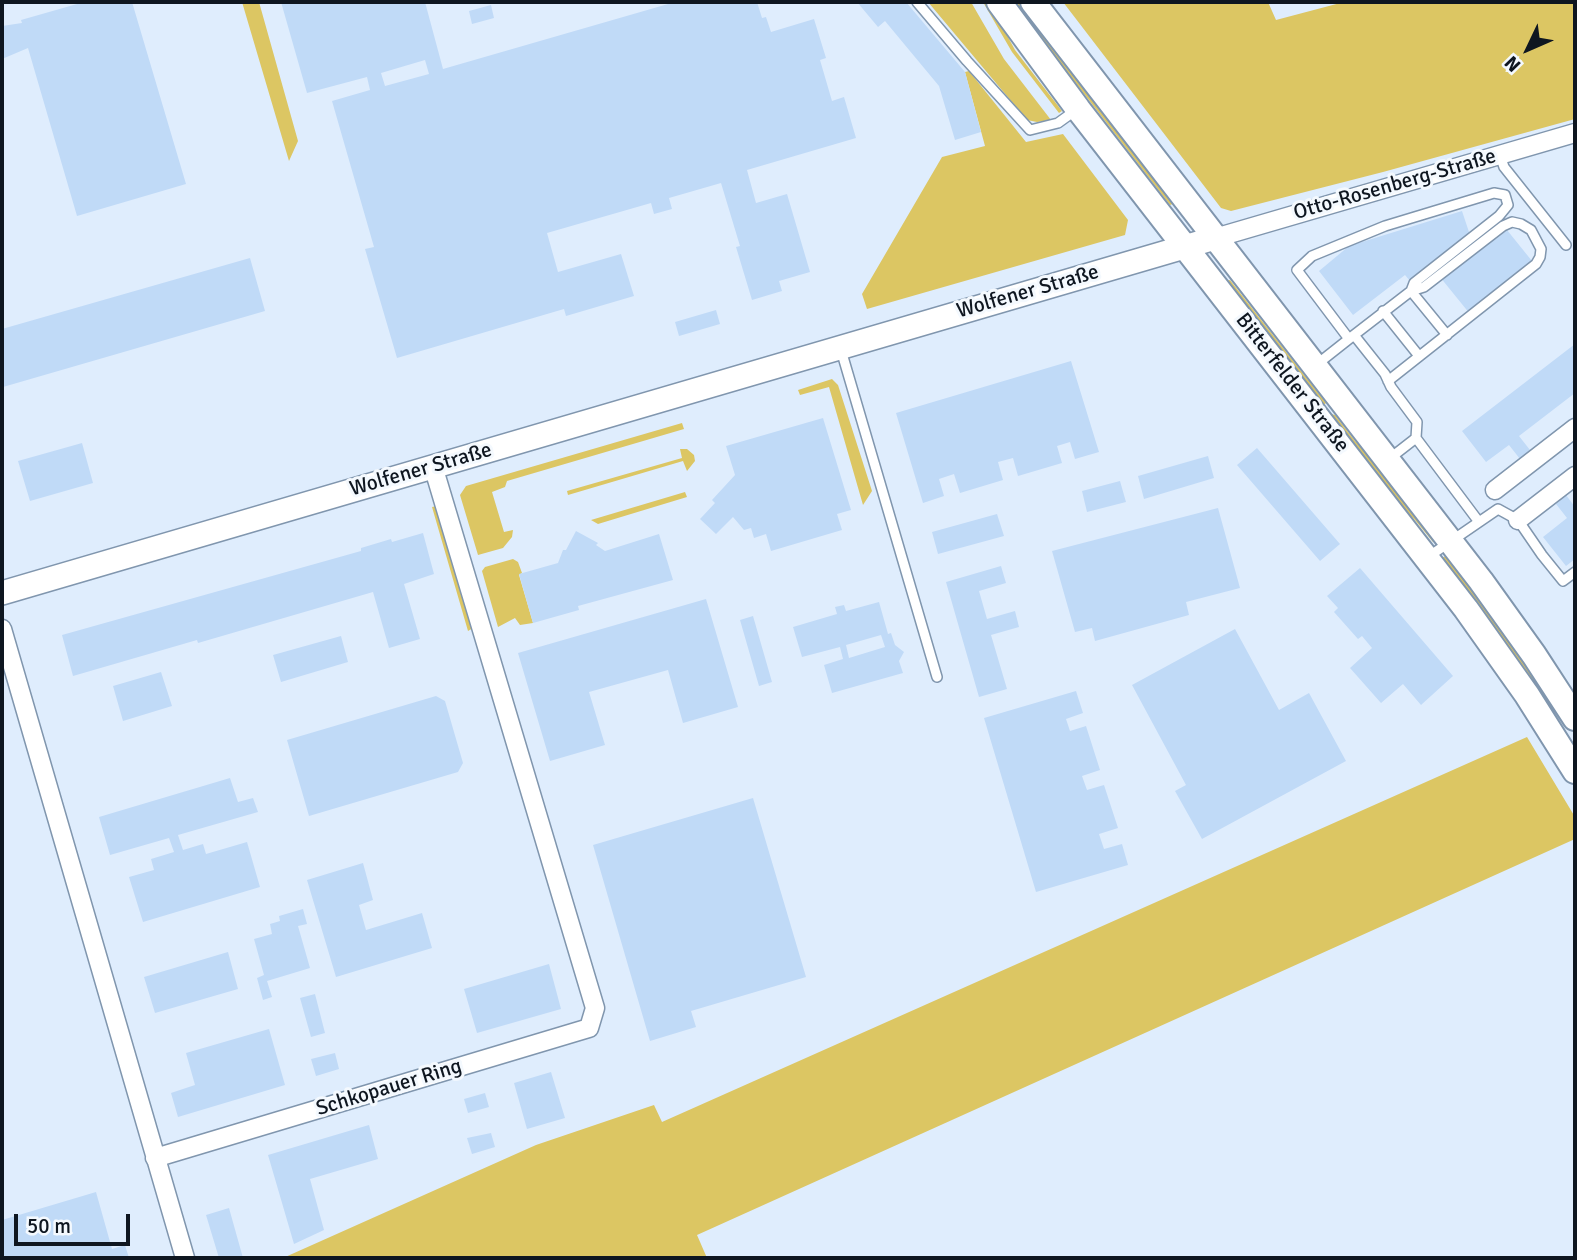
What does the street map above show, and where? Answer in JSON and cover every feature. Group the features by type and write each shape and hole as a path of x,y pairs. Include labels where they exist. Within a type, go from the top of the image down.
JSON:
{"main road":[{"name":"Bitterfelder Straße","path":"999,2 1185,246 1329,408 1388,460 1534,655 1575,718"},
{"name":"Bitterfelder Straße","path":"1033,2 1315,366 1329,408 1427,558 1519,684 1575,771"}],"street":[{"name":"Otto-Rosenberg-Straße","path":"1215,238 1575,133"},
{"name":"Wolfener Straße","path":"2,593 1215,238"},
{"path":"1495,490 1575,428"},
{"name":"Schkopauer Ring","path":"155,1158 589,1028 595,1008 433,466"},
{"path":"1518,520 1575,475"},
{"path":"2,629 185,1258"}],"lane":[{"path":"917,2 1030,130 1058,123 1078,109"},
{"path":"1500,155 1504,167 1516,184 1566,245"},
{"path":"1505,195 1516,184"},
{"path":"1479,522 1416,438 1417,422 1388,381 1297,270 1312,256 1385,226 1494,193 1505,195"},
{"path":"1411,291 1415,284 1499,216 1508,205 1505,195"},
{"path":"1315,366 1383,311 1411,291 1424,287 1503,226 1512,222 1531,230 1541,249 1541,257 1536,264 1388,381"},
{"path":"1411,291 1447,335"},
{"path":"1383,311 1419,356"},
{"path":"840,347 937,677"},
{"path":"1388,460 1416,438"},
{"path":"1495,490 1498,509"},
{"path":"1427,558 1498,509"},
{"path":"1498,509 1518,520 1563,581 1575,572"}],"shaded area":[{"path":"242,2 259,2 298,141 289,161"},
{"path":"928,2 971,2 1004,59 1051,120 1027,120"},
{"path":"983,2 989,2 1015,50 1062,111 1059,113 1012,52"},
{"path":"1013,2 1023,2 1178,202 1170,205"},
{"path":"1063,2 1268,2 1276,20 1344,2 1575,2 1575,119 1231,211 1221,208"},
{"path":"969,71 1026,142 1063,134 1128,220 1125,235 867,309 862,294 942,157 985,146 965,72"},
{"path":"1230,280 1326,403 1320,408 1223,282"},
{"path":"832,379 838,385 872,491 863,505 829,387 800,395 798,390"},
{"path":"1329,415 1335,415 1355,441 1379,465 1438,543 1433,542 1378,484"},
{"path":"682,423 684,429 507,481 505,487 492,492 504,532 513,530 512,537 503,548 478,555 460,495 466,486"},
{"path":"680,449 687,449 694,455 695,461 687,471 683,461 568,495 567,491 682,458"},
{"path":"685,492 687,497 598,524 591,520"},
{"path":"437,506 473,628 468,631 432,507"},
{"path":"1447,555 1540,682 1531,688 1441,559"},
{"path":"513,559 518,562 522,573 519,575 533,623 520,625 515,618 498,627 482,571 485,567"},
{"path":"1527,737 1575,817 1575,839 697,1235 707,1258 283,1258 536,1145 654,1105 662,1122"}],"building":[{"path":"84,2 132,2 186,184 77,216 28,48 2,59 2,26 22,23 21,20"},
{"path":"281,2 425,2 443,69 675,2 757,2 762,18 766,17 771,32 814,19 826,58 820,60 832,101 844,97 856,138 747,170 756,203 787,194 810,272 779,281 782,291 752,300 736,247 740,246 721,183 669,198 672,209 654,214 651,203 547,233 558,272 621,254 634,296 566,316 564,309 397,358 365,249 374,247 332,101 370,90 367,77 307,93","holes":["425,60 429,74 385,86 381,73"]},
{"path":"857,2 906,2 965,72 981,132 955,140 939,86 885,21 878,27"},
{"path":"491,5 494,18 472,24 469,11"},
{"path":"1462,211 1470,235 1410,281 1405,275 1353,315 1319,271 1349,246"},
{"path":"1507,230 1532,261 1521,270 1523,272 1470,314 1440,277 1493,235 1496,239"},
{"path":"250,258 265,311 3,387 2,329"},
{"path":"716,310 720,324 679,336 675,322"},
{"path":"1575,344 1575,393 1519,436 1530,450 1520,459 1509,445 1486,462 1462,431"},
{"path":"1071,361 1099,452 1075,459 1070,442 1057,446 1062,463 1018,476 1013,458 998,462 1003,480 960,493 954,474 939,479 944,496 923,503 896,413"},
{"path":"823,418 851,510 837,514 842,530 771,551 766,534 754,538 751,528 744,530 733,517 716,534 700,519 715,503 712,500 735,475 726,446"},
{"path":"82,443 93,483 30,501 18,461"},
{"path":"1257,448 1340,544 1320,561 1237,465"},
{"path":"1208,456 1214,478 1144,499 1138,476"},
{"path":"1120,481 1126,502 1087,512 1082,491"},
{"path":"1566,495 1575,507 1575,559 1566,566 1543,537 1567,518 1556,504"},
{"path":"1218,508 1240,588 1186,602 1189,615 1095,641 1092,628 1075,632 1052,551"},
{"path":"997,514 1004,536 938,554 932,532"},
{"path":"576,531 598,543 596,545 605,551 659,534 673,580 578,606 579,610 533,623 519,574 558,563"},
{"path":"423,533 434,574 404,584 420,639 389,648 373,592 73,676 62,635 361,551 361,548 391,539 392,542"},
{"path":"1001,566 1006,583 979,591 987,619 1015,611 1019,627 991,635 1007,689 979,697 946,582"},
{"path":"1360,568 1453,676 1421,705 1403,684 1381,703 1350,668 1372,648 1362,636 1358,639 1334,612 1338,608 1327,596"},
{"path":"706,599 738,707 683,723 668,670 589,692 605,745 550,761 518,653"},
{"path":"879,602 888,634 891,633 895,645 904,652 899,661 903,673 832,693 824,665 843,659 840,647 802,657 793,627 837,614 835,607 844,605 846,611","holes":["881,635 885,647 849,658 846,645"]},
{"path":"753,616 772,682 759,686 740,620"},
{"path":"1235,629 1279,710 1309,693 1346,761 1202,839 1175,791 1186,785 1132,685"},
{"path":"341,636 348,662 281,682 273,655"},
{"path":"161,672 172,706 123,721 113,686"},
{"path":"1076,691 1083,713 1066,719 1070,731 1086,726 1100,770 1082,776 1087,790 1104,785 1118,828 1099,834 1104,849 1122,844 1128,865 1036,892 984,718"},
{"path":"436,696 445,701 463,763 458,772 309,816 287,740"},
{"path":"230,778 238,802 253,798 258,812 178,835 183,850 203,844 206,854 247,842 260,887 143,922 129,877 154,870 151,859 174,852 169,838 110,855 99,817"},
{"path":"753,798 806,977 691,1011 696,1027 650,1041 593,845"},
{"path":"363,863 373,900 359,905 366,930 422,913 432,948 336,977 307,880"},
{"path":"303,909 307,924 298,926 310,968 267,981 272,997 263,1000 257,978 264,975 254,939 272,934 270,924 280,921 279,916"},
{"path":"228,952 238,989 155,1013 144,977"},
{"path":"549,964 561,1009 477,1033 464,989"},
{"path":"315,994 325,1033 311,1037 300,998"},
{"path":"269,1029 285,1085 178,1117 171,1093 195,1085 186,1053"},
{"path":"335,1053 339,1069 316,1076 311,1059"},
{"path":"551,1072 565,1118 527,1129 514,1083"},
{"path":"485,1093 489,1107 468,1113 464,1099"},
{"path":"369,1125 378,1159 310,1179 324,1230 294,1244 268,1155"},
{"path":"491,1133 495,1147 472,1154 467,1138"},
{"path":"96,1192 112,1249 125,1245 129,1258 2,1258 2,1220"},
{"path":"229,1208 243,1258 219,1258 206,1215"}]}
